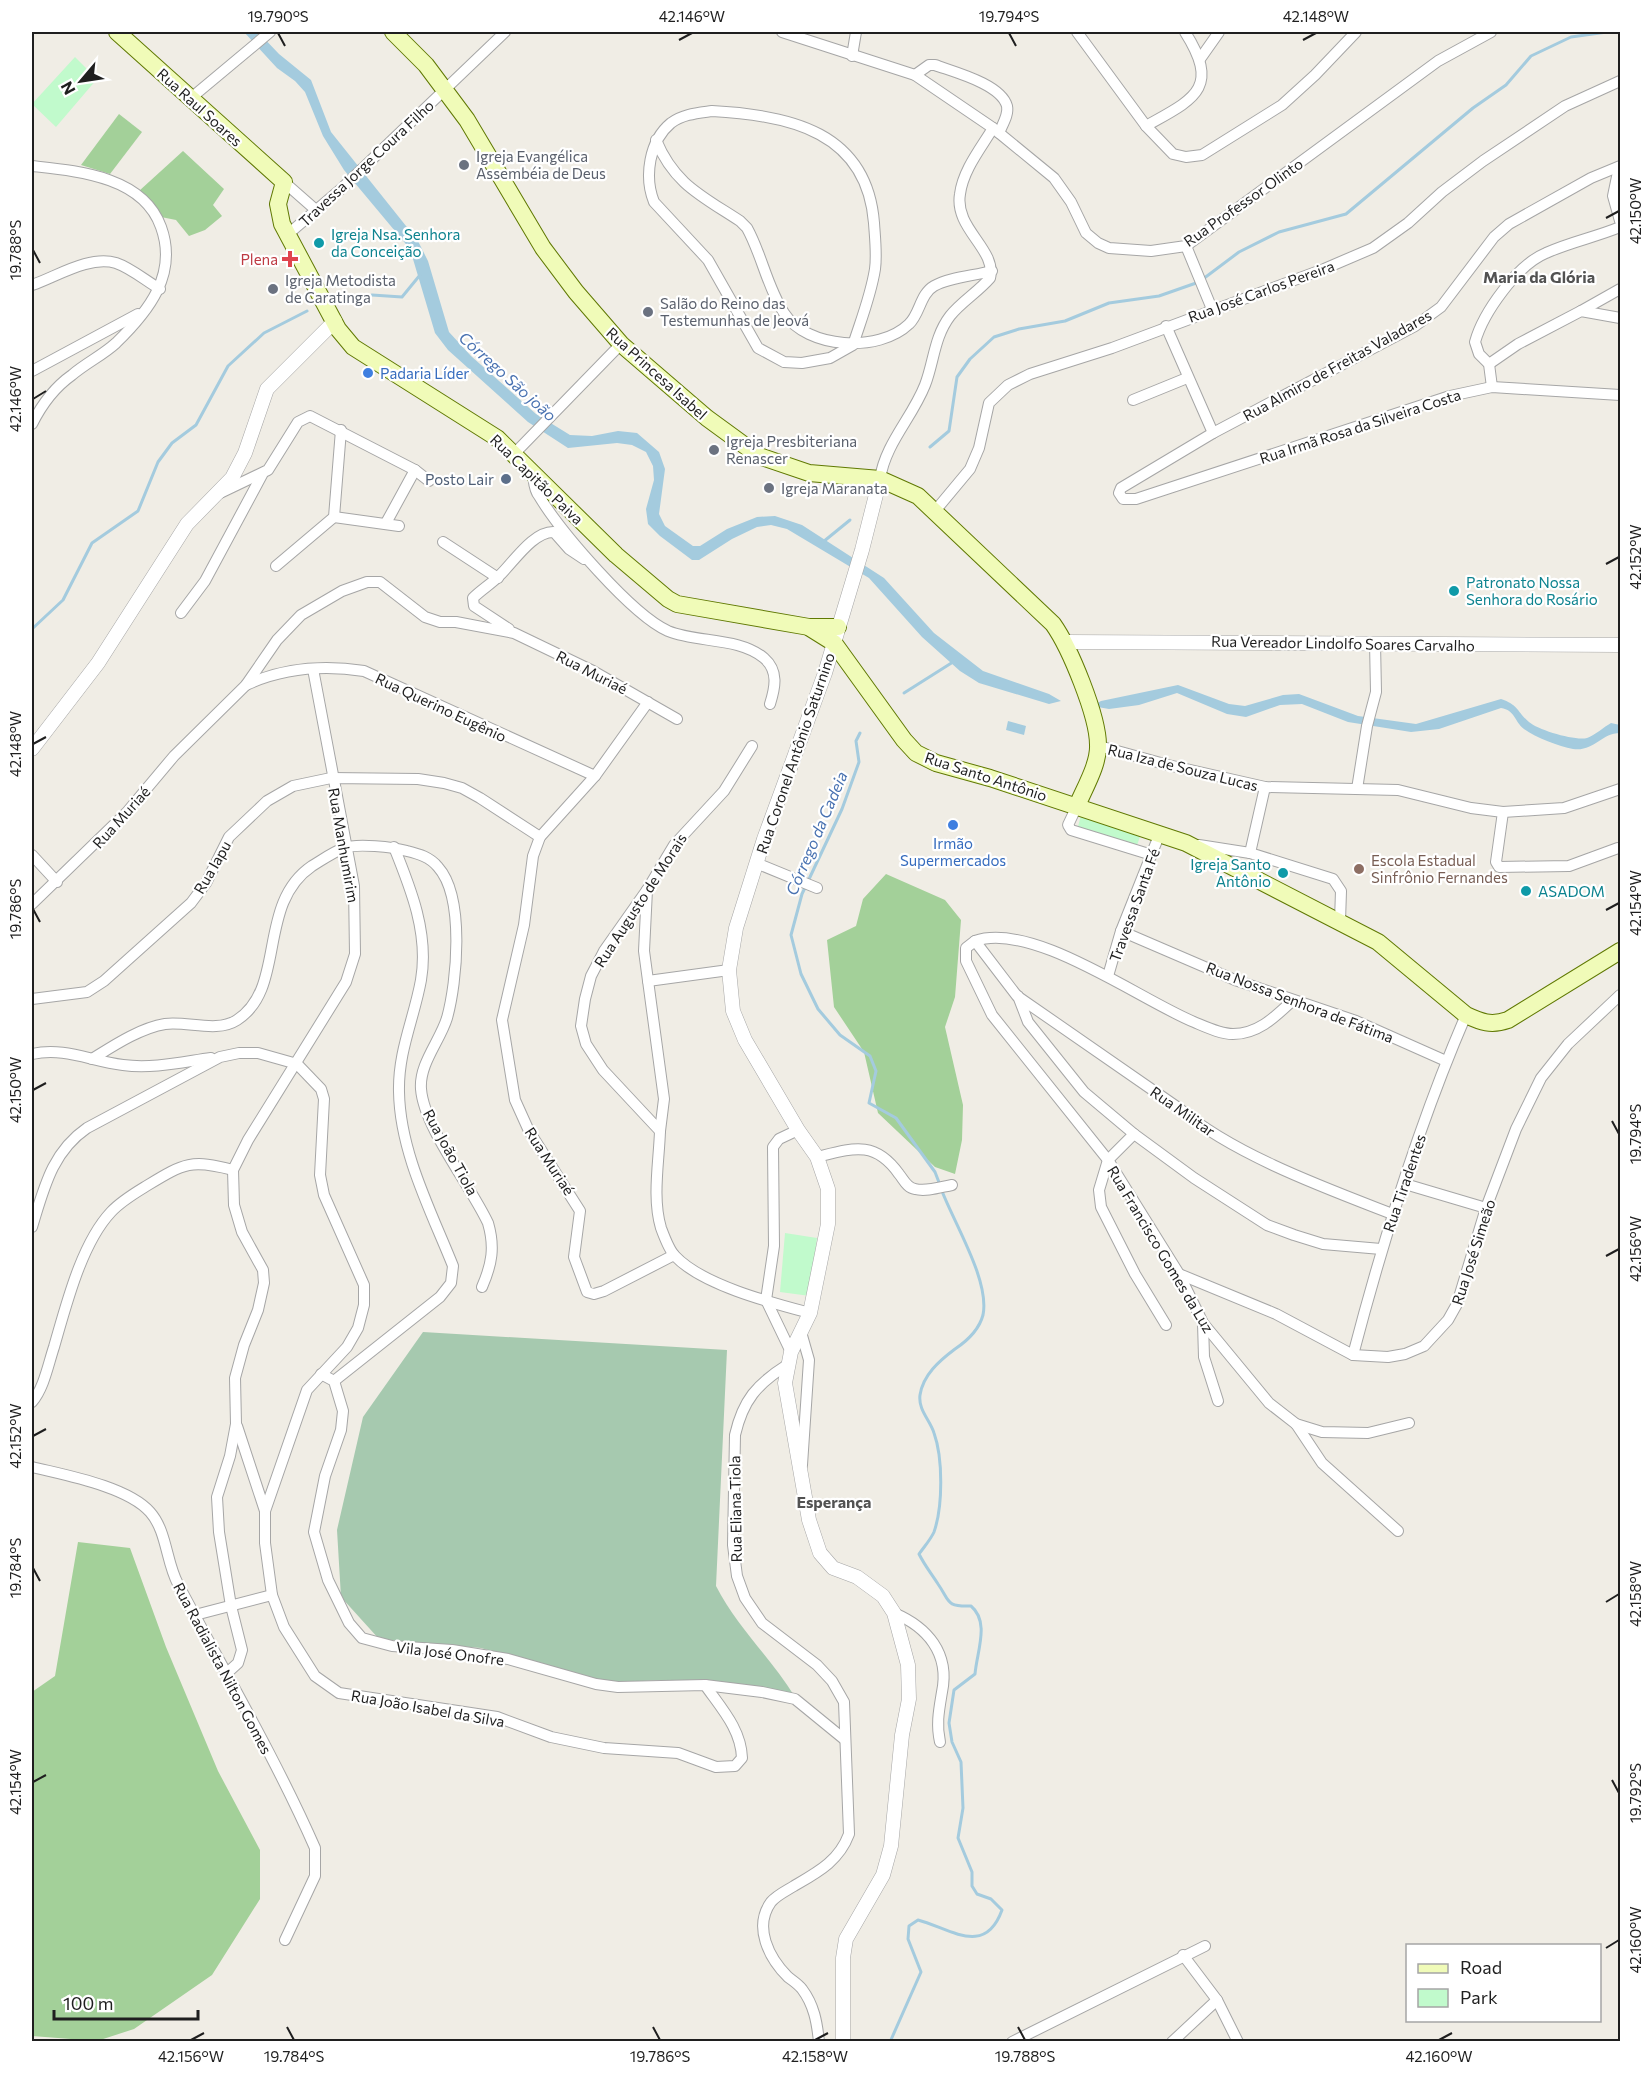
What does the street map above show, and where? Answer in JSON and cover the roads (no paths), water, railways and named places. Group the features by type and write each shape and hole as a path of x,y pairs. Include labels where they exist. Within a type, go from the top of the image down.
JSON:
{"main road":[{"name":"Rua Raul Soares","path":"117,32 284,182"},
{"name":"Rua Princesa Isabel","path":"393,32 426,66 467,120 559,270 621,344 707,418 759,456 809,473 879,484 918,496 1053,624 1066,642 1083,686 1099,746"},
{"name":"Rua Capitão Paiva","path":"284,182 278,204 279,215 287,235 334,321 353,348 497,438 616,555 668,599 677,604 809,627 836,635"},
{"name":"Rua Santo Antônio","path":"836,635 904,741 916,753 936,763 1077,806 1186,843 1378,942 1466,1015 1489,1024 1508,1020 1620,951"},
{"path":"1077,806 1099,746"}],"street":[{"path":"444,91 505,32"},
{"name":"Rua Professor Olinto","path":"782,32 915,75 996,130 1054,178 1071,202 1086,233 1098,243 1109,248 1151,251 1185,246 1438,61 1491,32"},
{"path":"852,56 856,32"},
{"path":"1077,32 1146,126 1173,154 1186,157 1202,154 1282,105 1316,75 1356,32"},
{"path":"1200,59 1219,32"},
{"path":"191,98 268,33"},
{"path":"1146,126 1190,101 1196,95 1200,84 1200,59 1188,33"},
{"path":"879,484 885,455 915,408 926,383 933,350 950,315 990,278 992,271 990,260 968,229 960,212 959,195 967,171 1007,112 1006,105 997,92 978,81 935,65 929,65 915,75"},
{"name":"Rua José Carlos Pereira","path":"934,511 973,463 979,448 985,414 989,403 997,394 1030,374 1324,268 1372,248 1408,224 1442,192 1492,155 1565,106 1620,81"},
{"name":"Travessa Jorge Coura Filho","path":"287,235 350,181 444,91"},
{"path":"853,345 876,266 873,207 865,182 851,157 823,135 794,124 736,112 712,111 688,115 671,123 656,140 648,175 654,202 684,231 708,260 758,348 784,362 802,363 830,358 853,345 878,340 909,324 931,288 943,282 992,271"},
{"path":"656,140 664,158 683,183 747,228 780,304 795,325 810,334 853,345"},
{"path":"32,166 105,179 143,199 155,212 164,234 165,265 160,289 116,343 71,375 52,393 32,424"},
{"path":"1620,166 1613,196 1620,221"},
{"name":"Rua Almiro de Freitas Valadares","path":"1124,486 1213,433 1415,326 1441,307 1494,237 1509,224 1591,178 1620,166"},
{"path":"284,182 317,211"},
{"path":"1492,387 1489,364 1475,349 1478,331 1492,306 1518,274 1546,252 1620,227"},
{"path":"1185,246 1212,309"},
{"path":"32,285 94,262 106,261 117,264 160,289"},
{"path":"1489,364 1518,344 1620,289"},
{"path":"1581,311 1620,318"},
{"path":"32,370 141,313"},
{"path":"32,750 98,663 187,524 232,478 245,453 267,389 334,321"},
{"path":"1166,326 1213,433"},
{"path":"513,455 621,344"},
{"path":"1133,399 1187,378"},
{"name":"Rua Irmã Rosa da Silveira Costa","path":"1124,486 1119,491 1121,498 1136,499 1450,396 1492,387 1620,395"},
{"path":"181,613 205,581 262,475 275,462 298,422 303,418 310,416 341,430 415,470 429,481"},
{"path":"276,566 334,517 341,430"},
{"path":"386,523 415,470"},
{"path":"219,493 262,475"},
{"path":"533,475 538,495 596,566 658,626 696,639 741,647 756,652 766,660 774,674 775,687 770,704"},
{"name":"Rua Coronel Antônio Saturnino","path":"843,2042 843,1958 846,1939 884,1875 891,1846 902,1735 909,1699 909,1665 894,1613 883,1596 857,1577 833,1568 820,1553 809,1520 788,1404 789,1358 810,1313 830,1206 828,1189 817,1157 798,1130 745,1040 732,1011 729,970 736,928 756,863 836,635 879,484"},
{"path":"334,517 399,525"},
{"path":"514,633 473,604 473,598 498,578 529,545 548,532 554,532 569,549 596,566"},
{"path":"443,542 498,578"},
{"name":"Rua Muriaé","path":"32,904 127,812 174,756 246,685 277,640 301,615 342,591 367,582 380,582 425,617 441,622 456,622 514,633 593,671 648,702 596,776 540,837 533,856 513,973 504,1003 504,1037 515,1100 530,1131 580,1211 574,1257 587,1292 594,1294 604,1291 674,1255"},
{"name":"Rua Vereador Lindolfo Soares Carvalho","path":"1066,642 1620,645"},
{"path":"1357,789 1377,681 1375,643"},
{"name":"Rua Querino Eugênio","path":"246,685 272,673 338,667 364,671 385,678 516,742 596,776"},
{"name":"Rua Manhumirim","path":"233,1170 248,1140 297,1064 346,981 355,954 354,886 313,669"},
{"path":"648,702 677,719"},
{"name":"Rua Augusto de Morais","path":"660,1131 603,1070 586,1044 581,1026 591,976 604,951 647,890 674,845 724,791 752,746"},
{"name":"Rua Iza de Souza Lucas","path":"1099,746 1265,788 1398,790 1471,808 1503,812 1564,808 1620,789"},
{"name":"Rua Iapu","path":"32,999 87,992 104,981 191,903 206,883 230,837 267,801 293,786 332,778 418,779 462,788 540,837"},
{"path":"1250,852 1265,788"},
{"path":"1077,806 1068,825 1071,830 1152,855"},
{"path":"1503,812 1496,862 1499,867 1569,866 1618,848"},
{"name":"Travessa Santa Fé","path":"1108,976 1121,931 1160,833"},
{"name":"Rua Santo Antônio","path":"1186,843 1250,852 1332,879 1341,891 1340,921"},
{"path":"92,1059 130,1038 165,1024 225,1026 240,1018 254,1001 268,972 275,923 284,900 310,867 346,847"},
{"name":"Rua João Tiola","path":"346,847 394,847 426,857 439,868 448,884 452,906 455,967 447,1018 423,1072 421,1088 422,1099 434,1126 488,1223 493,1240 492,1265 482,1287"},
{"path":"321,1374 334,1381 440,1297 453,1277 453,1266 414,1168 403,1133 400,1110 401,1058 418,994 422,962 421,932 414,898 394,847"},
{"path":"32,855 57,882"},
{"name":"Rua Coronel Antônio Saturnino","path":"756,863 788,874 814,887"},
{"path":"647,890 644,951 664,1099 660,1131 661,1227 674,1255 694,1271 766,1300 810,1313"},
{"name":"Rua Nossa Senhora de Fátima","path":"1121,931 1235,981 1356,1021 1446,1062"},
{"path":"1292,1001 1274,1019 1259,1028 1234,1034 1219,1032 1169,1011 1073,958 1022,942 996,937 975,941 1017,996 1028,1022 1054,1057 1084,1092 1134,1134 1163,1153 1194,1178 1267,1225 1323,1244 1381,1249"},
{"name":"Rua Francisco Gomes da Luz","path":"975,941 966,948 966,961 992,1015 1108,1160 1179,1274 1203,1323 1269,1403 1296,1424 1322,1432 1368,1433 1409,1423"},
{"path":"648,981 729,970"},
{"name":"Rua José Simeão","path":"1179,1274 1276,1314 1353,1355 1388,1357 1405,1354 1424,1346 1436,1336 1457,1304 1486,1208 1516,1129 1541,1078 1568,1044 1620,995"},
{"name":"Rua Militar","path":"1017,996 1202,1127 1330,1190 1395,1215"},
{"name":"Rua Tiradentes","path":"1353,1355 1381,1249 1395,1215 1446,1062 1466,1015"},
{"path":"32,1054 59,1050 92,1059 147,1066 238,1053 258,1053 297,1064"},
{"path":"32,1227 59,1154 70,1140 162,1086 220,1057"},
{"name":"Rua João Isabel da Silva","path":"297,1064 321,1089 324,1099 320,1176 329,1210 354,1258 364,1285 364,1305 358,1328 347,1347 307,1390 265,1511 265,1543 272,1595 284,1627 315,1676 339,1693 497,1717 551,1737 604,1748 678,1753 716,1767 735,1766 742,1758 741,1744 734,1726 705,1685"},
{"path":"789,1358 766,1300 776,1218 773,1147 779,1139 798,1130"},
{"path":"1134,1134 1108,1160 1100,1190 1101,1208 1135,1274 1166,1325"},
{"path":"817,1157 852,1148 880,1153 905,1184 921,1190 949,1186"},
{"path":"32,1402 41,1387 70,1295 86,1254 98,1230 111,1212 154,1181 191,1163 233,1170 234,1205 242,1232 263,1270 264,1283 258,1310 244,1344 236,1378 236,1424 230,1456 218,1497 219,1532 242,1657 227,1673"},
{"path":"1405,1184 1486,1208"},
{"path":"1203,1323 1204,1357 1218,1401"},
{"name":"Rua Coronel Antônio Saturnino","path":"801,1332 809,1360 802,1473"},
{"name":"Rua Eliana Tiola","path":"789,1358 760,1382 746,1403 737,1427 733,1545 737,1576 745,1598 762,1623 817,1665 832,1681 844,1702 849,1834 843,1850 829,1864 779,1894 771,1903 764,1928 766,1944 772,1959 801,1988 812,2006 819,2042"},
{"name":"Vila José Onofre","path":"334,1381 343,1411 341,1430 326,1476 315,1532 328,1580 349,1623 362,1638 392,1646 452,1650 508,1659 607,1686 734,1687 795,1699 844,1739"},
{"path":"236,1424 265,1511"},
{"path":"1296,1424 1322,1463 1398,1531"},
{"name":"Rua Radialista Nilton Gomes","path":"32,1467 114,1490 134,1500 150,1512 159,1528 176,1581 227,1673 315,1848 315,1876 285,1940"},
{"path":"195,1615 272,1595"},
{"path":"894,1613 923,1628 934,1644 943,1666 937,1729 940,1743"},
{"path":"1012,2042 1205,1946"},
{"path":"1183,1955 1217,2000 1238,2042"},
{"path":"1172,2042 1217,2000"}],"water":[{"path":"244,32 258,32 279,54 311,80 331,132 418,241 428,261 449,332 471,356 536,414 570,435 592,436 618,431 637,433 659,452 665,469 659,514 665,526 693,546 700,546 727,529 757,517 775,516 802,525 884,578 934,633 983,671 1049,694 1061,701 1049,704 979,683 960,671 922,637 869,578 787,529 771,525 757,527 732,539 699,560 692,560 660,536 648,524 646,509 654,480 653,466 646,452 632,445 617,443 568,448 528,422 448,350 435,333 410,249 344,170 323,136 305,92 295,81 277,68"},
{"path":"1178,685 1229,704 1245,706 1283,695 1299,694 1358,716 1416,724 1501,699 1515,706 1534,725 1557,734 1587,738 1611,723 1620,725 1620,733 1608,736 1587,748 1573,749 1529,732 1521,726 1512,713 1501,708 1439,729 1411,732 1348,722 1302,704 1280,705 1246,717 1227,714 1177,693 1139,705 1109,709 1092,706 1101,701"},
{"path":"1008,721 1026,726 1024,735 1006,730"}],"waterway":[{"path":"930,447 949,431 957,377 970,359 994,337 1019,329 1065,321 1109,303 1159,296 1199,282 1239,252 1279,232 1346,214 1473,108 1506,85 1531,56 1571,37 1607,32"},
{"path":"372,295 402,297 420,275"},
{"path":"32,629 63,600 92,543 138,511 158,462 172,443 196,425 228,366 264,333 307,311"},
{"path":"823,542 850,520"},
{"name":"Córrego da Cadeia","path":"904,693 953,662"},
{"name":"Córrego da Cadeia","path":"860,733 856,741 859,762 842,809 802,894 791,935 801,974 818,1009 840,1035 870,1056 876,1071 869,1103 896,1118 935,1172 940,1185"},
{"name":"Córrego da Cadeia","path":"890,2042 921,1972 908,1939 909,1926 918,1920 966,1936 977,1936 986,1933 995,1924 1002,1910 991,1899 977,1894 972,1886 972,1872 958,1838 963,1808 961,1762 952,1742 949,1723 954,1690 975,1674 981,1637 980,1620 971,1606 949,1602 919,1554 934,1532 941,1482 937,1443 921,1405 920,1395 928,1375 979,1326 984,1301 970,1252 942,1191"}],"place":[{"name":"Igreja Evangélica Assembéia de Deus","path":"464,165"},
{"name":"Igreja Nsa. Senhora da Conceição","path":"319,243"},
{"name":"Plena","path":"290,259"},
{"name":"Igreja Metodista de Caratinga","path":"273,289"},
{"name":"Salão do Reino das Testemunhas de Jeová","path":"648,312"},
{"name":"Padaria Líder","path":"368,373"},
{"name":"Igreja Presbiteriana Renascer","path":"714,450"},
{"name":"Posto Lair","path":"506,479"},
{"name":"Igreja Maranata","path":"769,488"},
{"name":"Patronato Nossa Senhora do Rosário","path":"1454,591"},
{"name":"Irmão Supermercados","path":"953,825"},
{"name":"Escola Estadual Sinfrônio Fernandes","path":"1359,869"},
{"name":"Igreja Santo Antônio","path":"1283,873"},
{"name":"ASADOM","path":"1526,891"}],"district":[{"name":"Maria da Glória","path":"1539,276"},
{"name":"Esperança","path":"834,1501"}],"water label":[{"name":"Córrego São joão","path":"508,376"}]}
